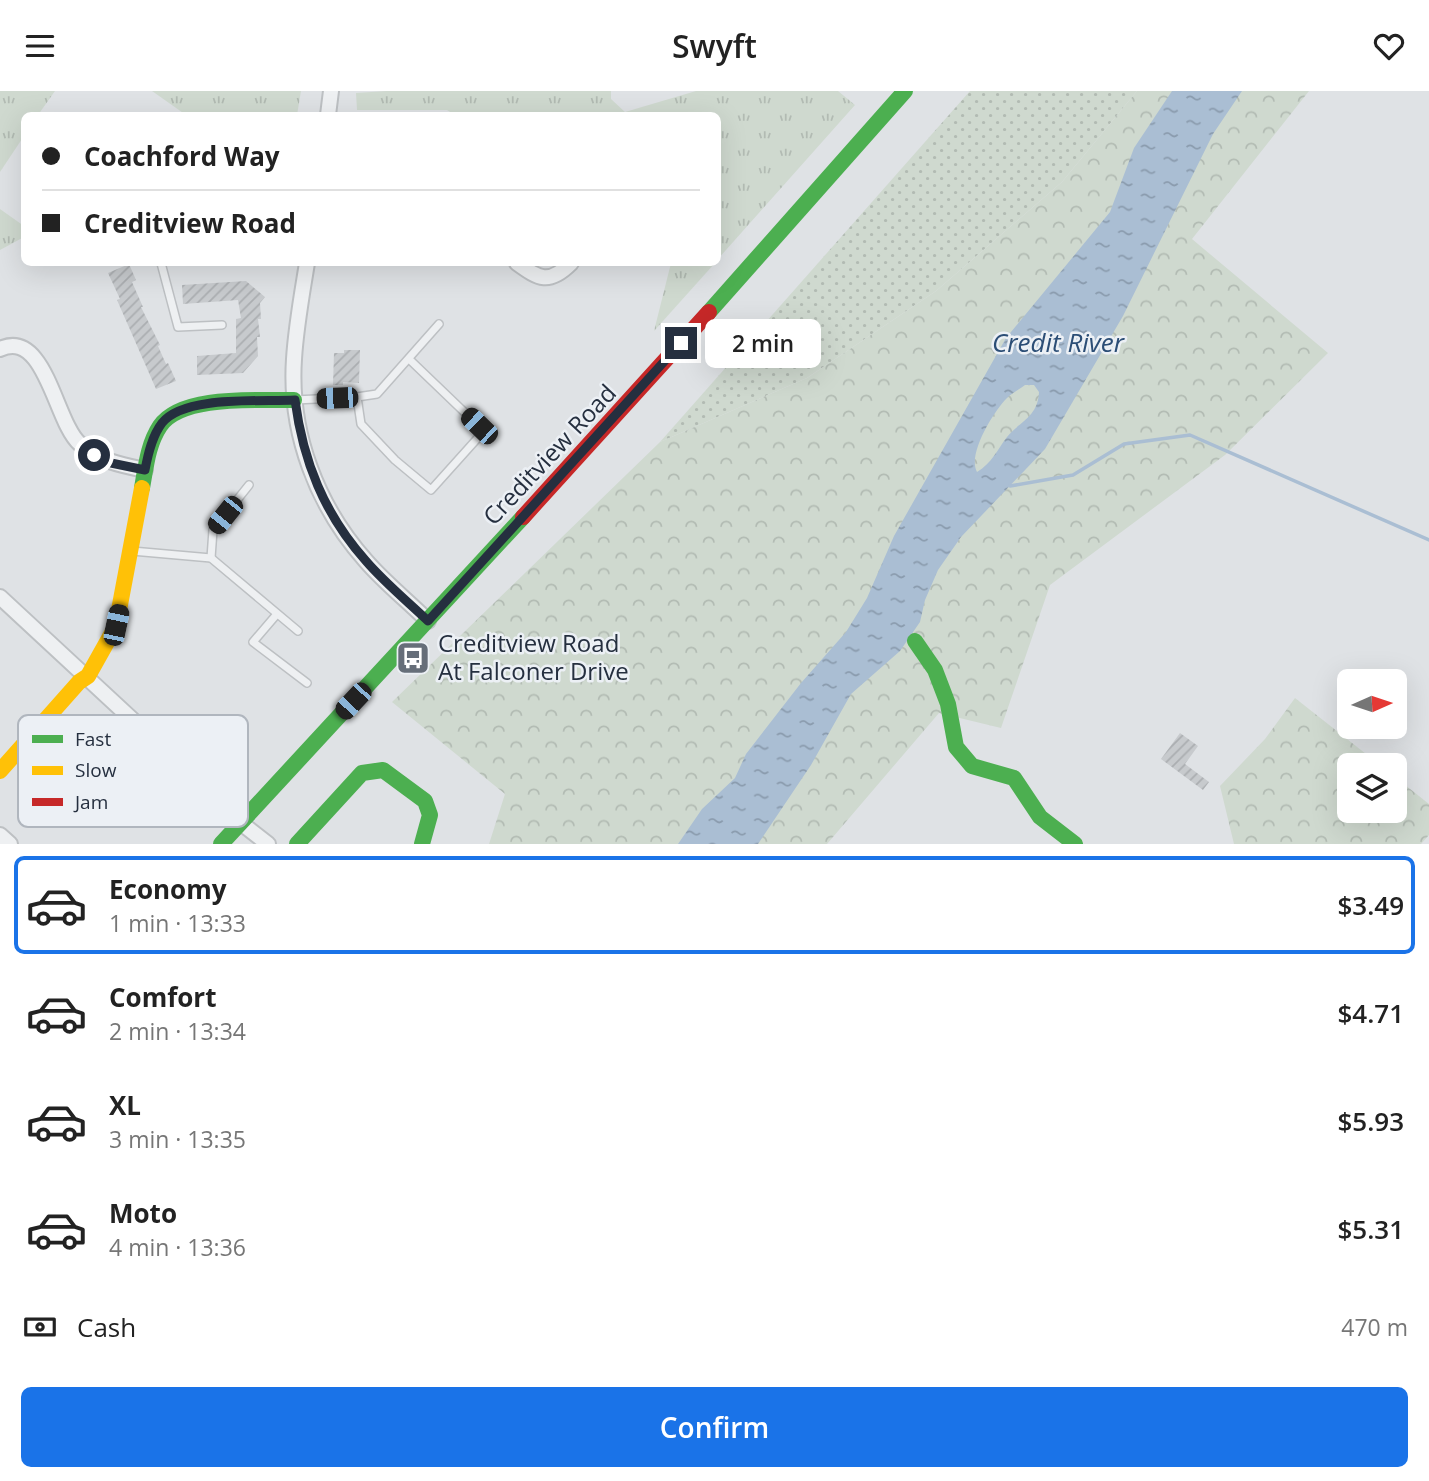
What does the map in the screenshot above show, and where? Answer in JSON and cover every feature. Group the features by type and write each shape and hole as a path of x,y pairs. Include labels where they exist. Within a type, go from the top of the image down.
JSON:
{"street":[{"path":"328,112 331,91"},
{"name":"Creditview Road","path":"248,815 630,401 895,95"},
{"path":"307,266 294,359 299,433 307,460 330,513 367,563 428,621"},
{"path":"521,266 536,276 549,278 560,274 567,266"},
{"path":"0,349 7,346 20,347 31,354 41,366 77,443 111,463 145,470"},
{"path":"50,715 79,682 88,676 116,625 132,551 149,448 163,422 192,406 207,403 295,400"},
{"path":"0,597 128,715"},
{"path":"915,641 935,670 948,704 956,747 972,766 1014,778 1040,817 1075,844"},
{"path":"0,771 18,751"},
{"path":"297,844 362,773 374,769 388,773 425,801 430,815 422,844"},
{"name":"Creditview Road","path":"221,844 237,827"},
{"path":"246,827 268,844"},
{"path":"0,835 10,844"}],"lane":[{"path":"162,266 178,327 222,325"},
{"path":"295,400 377,394 439,324"},
{"path":"358,397 361,424 395,460 431,490 484,431 409,359"},
{"path":"211,558 213,530 249,485"},
{"path":"132,551 211,558 298,631"},
{"path":"277,614 253,642 307,683"}],"green space":[{"path":"0,91 55,91 40,112 21,112 21,140 0,172"},
{"path":"152,91 301,91 298,112 182,112"},
{"path":"611,91 611,99 625,112 357,110 356,93"},
{"path":"696,91 838,91 855,105 721,256 721,112 625,112"},
{"path":"970,91 1137,91 1062,182 936,291 807,378 660,442"},
{"path":"1137,91 1309,91 1192,239 1328,353 1225,455 1050,585 1001,728 939,713 827,844 489,844 505,794 392,702 660,442 807,378 936,291 1062,182"},
{"path":"0,209 21,224 21,239 0,250"},
{"path":"670,266 712,266 654,331"},
{"path":"1295,698 1337,731 1337,739 1347,739 1365,753 1337,753 1337,823 1407,823 1407,787 1429,804 1429,835 1421,844 1234,844 1220,786 1265,739"}],"water":[{"name":"Credit River","path":"1172,91 1242,91 1213,134 1123,316 1045,449 961,537 938,570 925,600 920,622 900,651 851,694 811,765 758,844 678,844 702,809 735,778 746,754 801,683 846,632 867,598 894,536 1006,338 1110,212 1134,148","holes":["1025,385 1034,385 1039,392 1032,413 1007,437 987,465 977,472 975,464 979,444 995,413 1011,394"]}],"building":[{"path":"130,266 136,280 132,282 141,307 176,381 156,389 108,273"},
{"path":"246,281 265,297 260,303 261,319 258,319 258,356 243,373 197,375 197,356 236,353 236,319 241,318 238,300 183,304 182,285"},
{"path":"344,350 360,350 359,383 343,382 343,385 333,385 334,353 344,353"},
{"path":"1180,733 1198,746 1185,764 1209,782 1203,790 1161,759"}],"waterway":[{"path":"1010,486 1073,475 1124,444 1190,435 1429,540"}],"traffic: fast":[{"path":"709,312 905,91"},
{"path":"142,488 153,440 160,426 171,416 185,409 222,401 294,400"},
{"path":"248,815 523,517"},
{"path":"915,641 935,670 948,704 956,747 972,766 1014,778 1040,817 1075,844"},
{"path":"297,844 362,773 383,770 425,801 430,815 422,844"},
{"path":"221,844 237,827"}],"traffic: slow":[{"path":"50,715 79,682 88,676 116,626 142,488"},
{"path":"0,771 18,751"}],"traffic: jam":[{"path":"523,517 709,312"}],"place":[{"name":"Creditview Road At Falconer Drive","path":"413,658"}],"route":[{"path":"94,455 111,463 145,470 149,448 163,422 192,406 207,403 295,400 299,433 307,460 330,513 367,563 428,621 681,343"}]}
